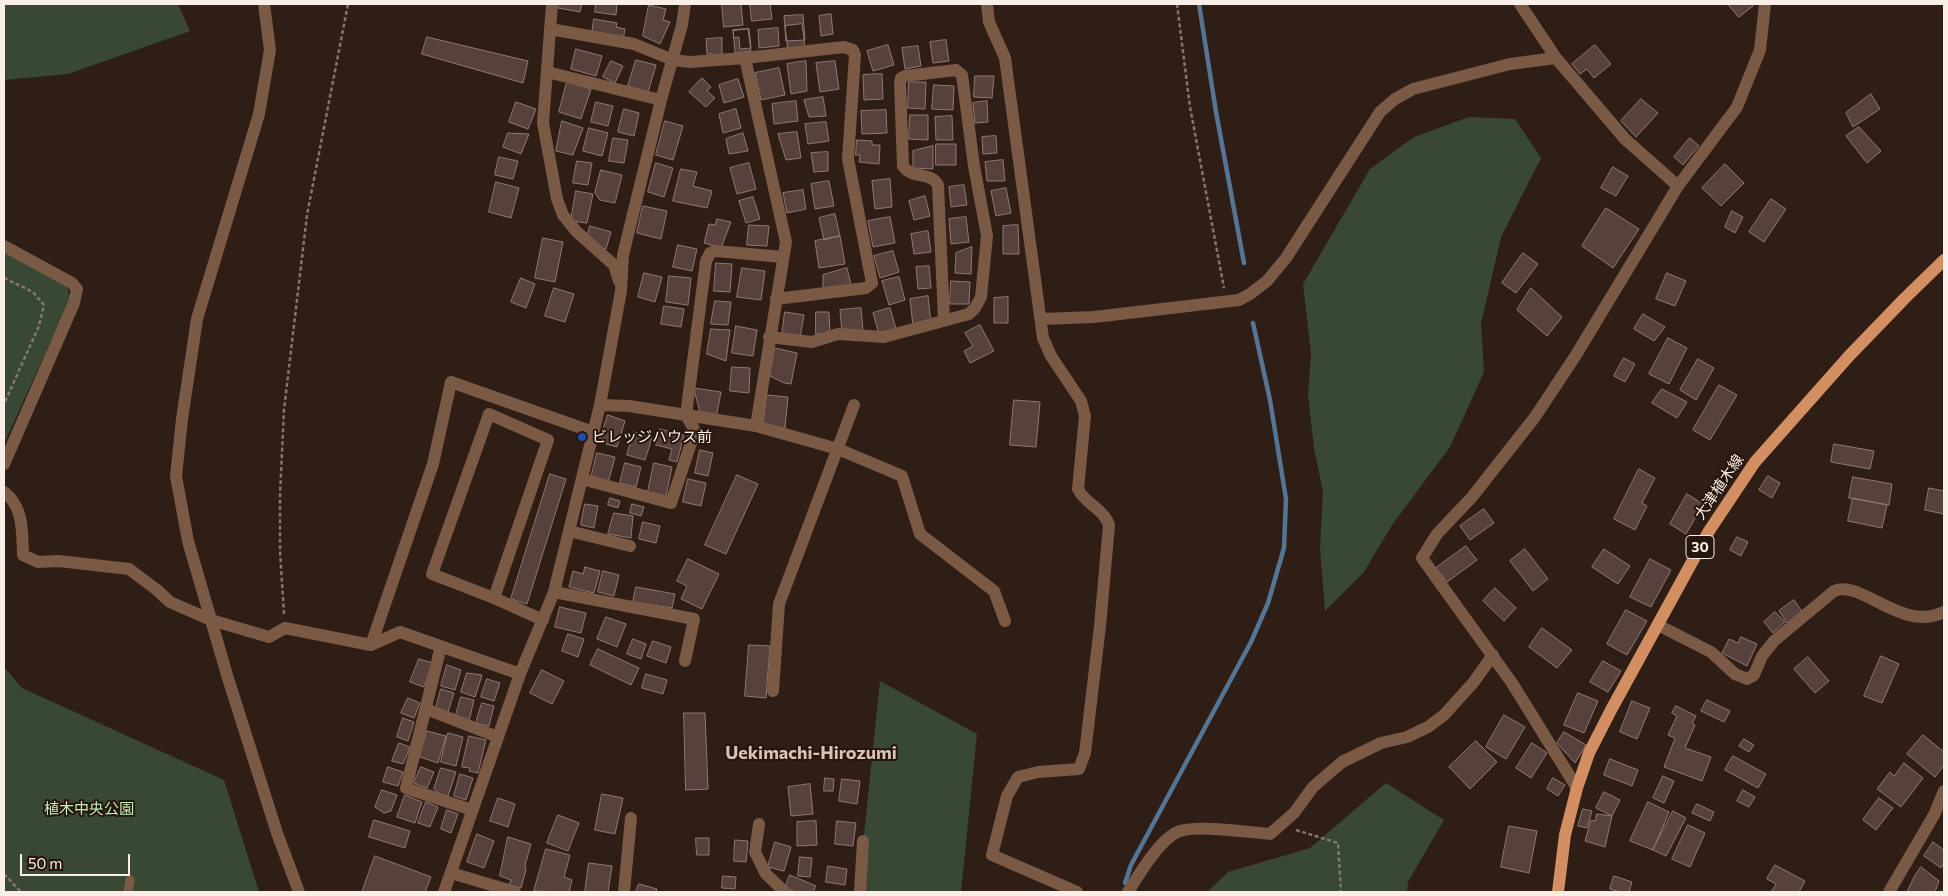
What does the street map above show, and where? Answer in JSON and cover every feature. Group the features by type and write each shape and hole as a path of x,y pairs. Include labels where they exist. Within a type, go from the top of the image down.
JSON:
{"main road":[{"name":"大津植木線","path":"1558,892 1564,835 1576,788 1589,753 1709,531 1756,462 1849,356 1944,260"}],"street":[{"path":"264,4 270,50 259,114 197,319 182,419 176,476 188,541 211,620 275,824 299,892"},
{"path":"552,4 544,123 557,199 563,215 576,231 614,265 621,291"},
{"path":"444,892 520,674 554,592 600,405 621,291 623,255 660,100 682,25 685,4"},
{"path":"987,4 989,22 1005,58 1043,338 1051,356 1081,401 1085,416 1078,489 1082,497 1107,517 1109,525 1100,626 1085,753 1079,768 1038,772 1018,777 1007,796 992,855 1071,891"},
{"path":"1520,4 1556,58 1625,139 1678,186"},
{"path":"1576,788 1493,655 1422,558 1437,534 1472,497 1535,417 1576,355 1678,186 1737,107 1760,50 1765,4"},
{"path":"550,29 634,44 673,60 690,62 844,47 853,50 855,56 848,160 872,283 866,288 776,298"},
{"path":"745,58 786,242 756,426"},
{"path":"1041,319 1094,317 1239,300 1267,281 1286,258 1380,112 1395,99 1413,89 1510,64 1556,58"},
{"path":"769,337 812,342 838,334 884,337 969,314 975,308 981,297 987,236 974,166 962,75 956,70 905,76 901,78 900,82 903,166 912,174 931,178 938,185 944,320"},
{"path":"547,72 660,100"},
{"path":"4,246 72,283 77,289 74,303 4,464"},
{"path":"582,479 671,503 695,431 686,415 706,261 710,253 716,251 783,256"},
{"path":"371,645 433,464 452,382 594,432"},
{"path":"600,405 628,406 756,426 838,449 902,476 920,534 994,591 1005,622"},
{"path":"773,692 779,604 854,405"},
{"path":"494,598 548,440 489,414 432,574 494,598 543,620"},
{"path":"4,492 12,499 21,518 24,555 38,562 59,562 129,569 158,590 170,602 211,620 269,638 285,628 371,645 400,632 520,674"},
{"path":"569,531 630,546"},
{"path":"1658,625 1711,652 1735,674 1747,679 1754,675 1762,656 1774,640 1834,590 1841,588 1850,589 1888,608 1906,614 1928,616 1944,612"},
{"path":"554,592 694,619 685,661"},
{"path":"441,646 406,788 472,810"},
{"path":"1128,892 1147,862 1173,835 1180,831 1195,829 1270,834 1294,813 1313,787 1342,762 1381,743 1428,728 1444,715 1473,683 1493,655"},
{"path":"426,709 498,738"},
{"path":"1889,892 1934,815 1944,791"},
{"path":"624,892 631,818"},
{"path":"759,824 755,852 766,874 786,892"},
{"path":"860,892 863,841"},
{"path":"452,873 515,892"}],"lane":[{"path":"128,892 130,880"}],"path":[{"path":"285,628 280,551 280,495 284,410 307,215 348,4"},
{"path":"1176,4 1190,107 1227,302"},
{"path":"4,278 33,292 44,305 39,326 4,404"},
{"path":"1280,825 1338,844 1341,892"},
{"path":"4,874 21,892"}],"green space":[{"path":"4,4 178,4 190,31 68,74 4,80"},
{"path":"1469,117 1515,119 1541,158 1501,237 1481,324 1484,372 1450,447 1392,525 1364,572 1325,611 1320,548 1323,492 1314,448 1308,395 1311,353 1303,284 1370,169 1414,137"},
{"path":"4,252 67,285 70,299 4,444"},
{"name":"植木中央公園","path":"4,667 22,688 224,780 259,892 4,892"},
{"path":"880,681 977,734 961,892 858,892"},
{"path":"1386,783 1444,820 1408,882 1407,892 1207,892 1228,872 1310,848"}],"building":[{"path":"558,4 582,4 580,12 558,8"},
{"path":"596,4 617,4 616,15 595,12"},
{"path":"722,4 741,4 743,25 724,27"},
{"path":"750,4 770,4 772,19 752,21"},
{"path":"1728,4 1751,4 1753,6 1739,17"},
{"path":"649,5 666,9 663,20 670,22 660,44 643,36"},
{"path":"831,14 833,34 821,36 819,16"},
{"path":"803,15 805,40 786,41 784,16"},
{"path":"594,19 617,23 616,27 625,29 623,40 592,34"},
{"path":"802,24 805,47 788,50 785,26"},
{"path":"778,28 779,46 759,48 758,30"},
{"path":"748,29 751,51 735,53 733,30"},
{"path":"749,29 751,48 740,49 739,37 734,38 733,31"},
{"path":"427,37 528,61 523,83 422,54"},
{"path":"722,38 722,55 713,58 713,54 707,54 706,39"},
{"path":"946,40 949,61 933,63 930,42"},
{"path":"888,45 894,65 873,71 867,51"},
{"path":"1595,45 1611,64 1594,78 1587,69 1580,74 1572,64"},
{"path":"918,46 921,66 905,69 902,48"},
{"path":"576,49 602,56 596,76 571,69"},
{"path":"636,60 656,65 648,92 628,86"},
{"path":"611,61 623,66 615,83 603,77"},
{"path":"806,61 807,91 791,94 787,64"},
{"path":"835,61 839,89 820,92 816,63"},
{"path":"779,68 785,95 761,100 755,73"},
{"path":"882,74 883,99 864,100 863,75"},
{"path":"975,76 994,76 992,98 974,97"},
{"path":"702,78 711,87 707,91 715,98 706,107 689,92"},
{"path":"738,79 744,97 724,103 719,85"},
{"path":"567,82 591,89 581,119 559,112"},
{"path":"909,82 926,82 925,109 908,108"},
{"path":"934,85 954,86 953,110 932,109"},
{"path":"1871,94 1880,109 1853,127 1846,113"},
{"path":"823,97 826,116 809,117 804,100"},
{"path":"1641,99 1658,113 1636,137 1621,121"},
{"path":"796,101 798,121 774,124 772,104"},
{"path":"987,101 988,122 975,123 973,103"},
{"path":"516,102 536,109 528,129 509,122"},
{"path":"596,102 613,106 608,126 591,122"},
{"path":"624,109 639,113 634,136 618,132"},
{"path":"736,109 741,128 723,133 719,114"},
{"path":"886,110 887,133 862,134 861,111"},
{"path":"910,115 928,115 928,140 909,139"},
{"path":"952,116 953,140 936,140 935,117"},
{"path":"562,121 583,128 573,155 556,151"},
{"path":"665,121 683,126 673,160 656,155"},
{"path":"826,122 829,141 808,144 805,124"},
{"path":"1859,127 1881,151 1867,163 1846,136"},
{"path":"589,128 608,133 602,156 583,151"},
{"path":"797,132 801,158 786,160 778,134"},
{"path":"508,133 529,134 521,154 503,147"},
{"path":"743,133 748,151 729,154 726,139"},
{"path":"996,136 997,153 983,154 982,137"},
{"path":"613,138 628,140 624,163 609,161"},
{"path":"1690,138 1699,146 1683,165 1674,157"},
{"path":"857,140 872,141 872,145 880,145 879,164 859,162 860,155 856,155"},
{"path":"936,144 956,144 956,165 936,165"},
{"path":"933,146 933,169 913,168 913,151"},
{"path":"828,152 828,171 814,172 811,153"},
{"path":"499,157 518,161 513,179 495,175"},
{"path":"1003,160 1005,181 987,181 985,162"},
{"path":"577,161 592,163 588,185 573,183"},
{"path":"656,163 673,168 664,197 648,192"},
{"path":"749,163 756,189 737,194 730,168"},
{"path":"1725,164 1744,183 1721,206 1702,188"},
{"path":"1613,167 1628,176 1616,196 1601,188"},
{"path":"681,169 697,172 693,186 712,191 707,208 673,201"},
{"path":"601,170 622,175 615,203 600,200 595,193"},
{"path":"890,179 892,207 875,209 872,181"},
{"path":"829,181 834,206 815,209 811,184"},
{"path":"496,182 519,188 511,218 489,212"},
{"path":"964,185 967,205 951,207 949,187"},
{"path":"1006,188 1011,213 996,216 991,191"},
{"path":"803,190 806,209 787,213 783,193"},
{"path":"576,191 593,194 587,223 571,221"},
{"path":"925,196 930,216 914,220 909,201"},
{"path":"753,197 760,219 746,223 739,201"},
{"path":"1771,199 1786,209 1764,242 1749,232"},
{"path":"643,206 667,211 661,239 637,233"},
{"path":"1606,208 1639,229 1613,268 1582,246"},
{"path":"1732,211 1743,217 1735,233 1725,227"},
{"path":"835,214 840,236 824,240 819,218"},
{"path":"890,217 895,243 873,247 868,221"},
{"path":"966,217 969,242 951,244 949,219"},
{"path":"717,219 731,222 721,248 704,243 709,224 715,225"},
{"path":"749,225 769,226 767,246 747,245"},
{"path":"1018,225 1019,254 1003,254 1003,226"},
{"path":"590,226 611,232 606,249 595,247 587,239"},
{"path":"928,231 931,252 914,254 911,234"},
{"path":"840,236 845,264 819,268 815,241"},
{"path":"543,238 563,242 555,282 535,278"},
{"path":"678,245 697,249 692,271 673,267"},
{"path":"972,247 971,274 955,273 956,253"},
{"path":"893,251 899,272 880,278 874,256"},
{"path":"1523,253 1538,264 1516,293 1502,283"},
{"path":"716,263 732,264 730,292 714,291"},
{"path":"929,266 931,288 918,289 916,267"},
{"path":"742,268 765,271 761,300 737,297"},
{"path":"847,268 851,285 823,288 823,275"},
{"path":"644,273 662,277 655,302 638,297"},
{"path":"1667,273 1686,281 1675,306 1656,299"},
{"path":"669,276 691,278 688,305 666,302"},
{"path":"899,277 905,300 889,305 882,281"},
{"path":"521,278 535,284 526,308 511,302"},
{"path":"951,281 970,282 969,304 950,304"},
{"path":"554,288 574,294 565,322 545,316"},
{"path":"1531,288 1562,317 1547,336 1517,310"},
{"path":"928,296 931,324 913,326 910,299"},
{"path":"1008,297 1008,323 994,323 994,298"},
{"path":"715,301 731,302 728,325 711,324"},
{"path":"664,306 684,309 681,327 661,324"},
{"path":"861,308 863,331 842,333 840,310"},
{"path":"890,308 896,329 879,334 873,313"},
{"path":"785,312 804,315 800,338 782,335"},
{"path":"816,312 829,312 830,334 816,334"},
{"path":"1643,314 1665,327 1654,341 1634,329"},
{"path":"980,325 994,351 970,363 964,351 973,346 965,333"},
{"path":"736,326 757,330 753,356 732,353"},
{"path":"711,329 730,330 726,361 707,354"},
{"path":"1668,338 1687,348 1669,384 1649,374"},
{"path":"775,348 797,353 791,384 784,383 770,376"},
{"path":"1624,358 1635,364 1625,382 1614,376"},
{"path":"1698,359 1714,368 1696,400 1680,390"},
{"path":"732,367 750,368 749,393 730,391"},
{"path":"1719,385 1737,395 1710,440 1693,430"},
{"path":"694,388 721,392 716,418 701,415"},
{"path":"1662,389 1687,402 1677,418 1652,403"},
{"path":"767,395 788,397 785,428 763,426"},
{"path":"1014,400 1040,402 1036,447 1010,445"},
{"path":"608,415 625,421 617,447 599,442"},
{"path":"660,429 684,435 677,462 669,460 672,449 656,445"},
{"path":"634,432 652,438 645,460 627,455"},
{"path":"1834,444 1874,451 1870,469 1831,462"},
{"path":"700,450 713,453 708,476 695,473"},
{"path":"597,453 615,457 608,483 591,478"},
{"path":"625,463 641,467 636,487 620,483"},
{"path":"654,463 672,467 666,496 648,492"},
{"path":"1639,469 1655,478 1642,503 1647,506 1635,530 1614,519"},
{"path":"550,474 566,479 527,604 511,599"},
{"path":"737,475 758,484 726,554 705,545"},
{"path":"1768,476 1780,483 1772,498 1759,490"},
{"path":"1853,477 1892,484 1889,505 1849,498"},
{"path":"688,479 706,483 701,506 683,502"},
{"path":"1929,488 1944,491 1944,514 1925,510"},
{"path":"1687,494 1703,504 1686,534 1670,524"},
{"path":"610,498 620,501 618,508 608,505"},
{"path":"1853,498 1887,505 1882,528 1848,521"},
{"path":"585,504 598,506 594,528 581,525"},
{"path":"632,504 644,507 641,516 630,513"},
{"path":"1484,509 1494,523 1470,540 1460,526"},
{"path":"614,513 633,516 631,538 608,534"},
{"path":"643,522 660,526 656,543 639,539"},
{"path":"1737,537 1748,542 1741,556 1730,550"},
{"path":"1466,546 1477,560 1447,582 1436,568"},
{"path":"1525,549 1548,579 1533,591 1510,561"},
{"path":"1604,549 1630,566 1618,584 1592,567"},
{"path":"688,559 719,574 702,609 681,599 687,586 677,581"},
{"path":"1650,559 1671,570 1651,607 1630,597"},
{"path":"585,567 600,571 594,593 569,587 573,571 583,574"},
{"path":"603,571 619,575 614,596 598,592"},
{"path":"636,587 675,594 672,608 633,602"},
{"path":"1495,588 1516,608 1504,621 1483,601"},
{"path":"1794,600 1803,613 1788,624 1779,611"},
{"path":"560,607 586,613 581,633 555,627"},
{"path":"1626,610 1647,621 1627,655 1607,644"},
{"path":"1775,612 1785,622 1773,633 1764,622"},
{"path":"606,617 626,624 617,647 597,639"},
{"path":"1542,628 1572,650 1557,668 1529,647"},
{"path":"568,634 584,639 578,657 562,651"},
{"path":"1741,637 1757,644 1747,666 1722,653 1729,639 1738,643"},
{"path":"633,639 646,644 641,659 627,654"},
{"path":"653,641 671,647 666,663 647,656"},
{"path":"749,645 770,646 766,698 745,696"},
{"path":"598,649 639,668 631,685 590,665"},
{"path":"1881,656 1899,664 1882,703 1864,696"},
{"path":"1808,657 1829,681 1815,693 1794,669"},
{"path":"419,659 433,663 424,687 410,682"},
{"path":"1603,661 1621,671 1608,692 1590,682"},
{"path":"447,665 461,670 455,690 441,686"},
{"path":"542,670 564,681 552,704 530,693"},
{"path":"467,673 482,675 475,697 461,692"},
{"path":"646,674 667,680 663,694 642,688"},
{"path":"487,679 500,683 494,701 481,697"},
{"path":"441,689 454,693 448,712 436,708"},
{"path":"1578,693 1598,701 1584,733 1564,725"},
{"path":"461,697 474,700 469,721 456,715"},
{"path":"408,698 420,703 414,718 401,713"},
{"path":"1707,700 1730,711 1724,722 1701,711"},
{"path":"1632,701 1650,708 1637,739 1620,732"},
{"path":"482,703 494,706 489,726 476,723"},
{"path":"1676,706 1696,716 1692,723 1695,725 1685,748 1711,757 1702,781 1664,767 1675,738 1668,735 1677,716 1672,713"},
{"path":"684,713 705,713 708,789 686,790"},
{"path":"1504,715 1525,727 1506,759 1486,747"},
{"path":"403,718 414,722 408,741 397,737"},
{"path":"427,731 446,736 438,763 420,757"},
{"path":"1564,732 1586,745 1575,763 1557,743"},
{"path":"448,733 463,737 456,766 441,762"},
{"path":"1923,735 1944,752 1944,765 1935,777 1907,754"},
{"path":"469,736 486,740 478,773 469,771 470,768 462,767"},
{"path":"1744,739 1754,745 1749,752 1739,746"},
{"path":"1476,741 1497,762 1470,789 1449,767"},
{"path":"399,743 410,747 403,764 392,761"},
{"path":"1532,743 1547,753 1531,778 1516,768"},
{"path":"1733,756 1766,774 1758,788 1725,770"},
{"path":"1610,759 1638,770 1632,786 1604,775"},
{"path":"1904,763 1923,778 1901,807 1877,789 1890,772 1894,776"},
{"path":"388,767 403,772 398,786 383,782"},
{"path":"421,767 434,772 427,788 414,783"},
{"path":"441,768 456,772 448,796 440,794 434,789"},
{"path":"460,774 473,778 466,800 454,796"},
{"path":"1663,776 1674,781 1664,803 1653,798"},
{"path":"825,778 834,779 833,791 824,791"},
{"path":"1553,778 1565,785 1558,796 1547,789"},
{"path":"842,779 860,781 857,804 839,801"},
{"path":"810,784 813,814 791,816 788,787"},
{"path":"382,790 397,795 391,811 384,813 375,807"},
{"path":"1743,790 1755,797 1749,807 1737,801"},
{"path":"1604,792 1620,800 1612,816 1596,808"},
{"path":"602,794 623,798 615,834 595,830"},
{"path":"405,795 422,802 415,823 397,817"},
{"path":"498,798 515,804 508,827 490,821"},
{"path":"1879,798 1893,808 1876,830 1863,820"},
{"path":"426,802 438,807 430,827 418,823"},
{"path":"1648,802 1669,812 1653,850 1630,841"},
{"path":"1697,804 1714,812 1710,821 1692,813"},
{"path":"1583,809 1592,811 1587,828 1578,826"},
{"path":"447,810 458,814 451,833 441,829"},
{"path":"1673,811 1686,818 1666,856 1653,850"},
{"path":"1597,814 1612,816 1605,847 1585,841 1591,820 1595,821"},
{"path":"558,815 579,823 568,851 547,843"},
{"path":"374,820 410,831 405,848 369,837"},
{"path":"816,821 817,845 797,846 797,822"},
{"path":"837,821 856,823 853,846 835,844"},
{"path":"1688,825 1705,833 1690,867 1672,859"},
{"path":"1509,826 1537,831 1529,873 1501,867"},
{"path":"477,834 494,841 484,868 467,862"},
{"path":"508,837 531,844 521,888 509,885 511,880 500,876"},
{"path":"696,838 709,838 709,855 697,855"},
{"path":"735,840 748,841 746,862 734,861"},
{"path":"775,842 791,847 784,871 768,867"},
{"path":"1933,842 1944,850 1944,863 1941,868 1924,856"},
{"path":"546,849 570,855 564,877 572,880 569,892 534,891"},
{"path":"375,856 431,877 425,892 362,892"},
{"path":"800,857 812,858 810,877 798,876"},
{"path":"589,863 612,866 608,892 585,892"},
{"path":"1775,865 1805,881 1799,892 1771,892 1776,884 1767,879"},
{"path":"828,866 847,869 845,885 826,882"},
{"path":"1921,867 1939,881 1935,892 1907,892 1914,877"},
{"path":"790,875 816,886 813,892 796,892 785,888"},
{"path":"723,876 736,877 735,889 722,888"},
{"path":"1614,876 1632,882 1629,892 1610,889"},
{"path":"639,884 657,889 656,892 636,892"}],"waterway":[{"path":"1199,4 1216,112 1244,263"},
{"path":"1125,883 1131,865 1251,642 1268,603 1284,548 1286,499 1270,400 1253,323"}],"place":[{"name":"ビレッジハウス前","path":"582,437"}],"district":[{"name":"Uekimachi-Hirozumi","path":"811,753"}]}
